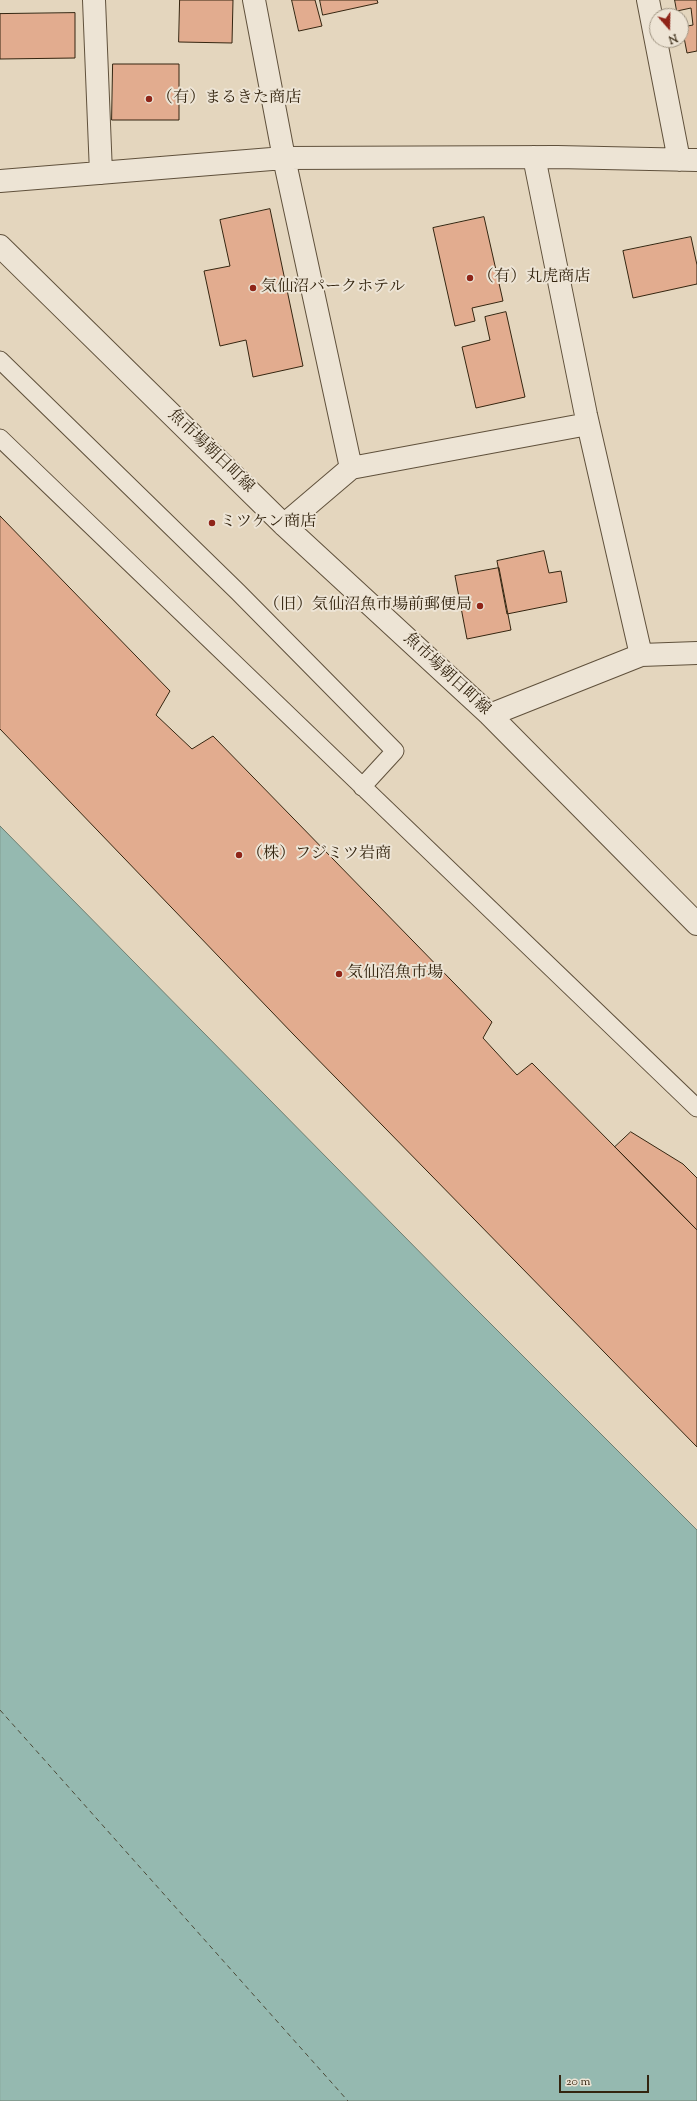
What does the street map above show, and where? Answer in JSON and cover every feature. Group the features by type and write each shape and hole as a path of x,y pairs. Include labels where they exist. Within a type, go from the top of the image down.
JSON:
{"street":[{"path":"94,0 101,173"},
{"path":"254,0 284,158 351,468"},
{"path":"0,181 284,158 534,158 688,160 648,0"},
{"path":"534,158 588,424 641,655"},
{"name":"魚市場朝日町線","path":"0,246 284,525 490,715 697,924"},
{"path":"284,525 351,468 588,424"},
{"path":"490,715 641,655 697,652"}],"lane":[{"path":"0,360 238,592 395,751 362,787"},
{"path":"0,438 697,1108"}],"water":[{"path":"0,826 465,1298 697,1530 697,2101 0,2101"}],"building":[{"path":"180,0 233,0 232,43 179,42"},
{"path":"292,0 315,0 322,26 299,31"},
{"path":"320,0 377,0 378,3 323,15"},
{"path":"675,0 697,0 697,51 687,53 686,48 689,48 689,26 693,25 691,8 676,8"},
{"path":"75,13 75,58 0,59 0,14"},
{"path":"113,64 179,64 179,120 112,120"},
{"path":"270,209 303,366 253,377 246,340 220,346 204,271 230,266 220,220"},
{"path":"484,217 503,301 472,308 475,321 455,326 433,228"},
{"path":"691,237 697,265 697,284 633,298 623,251"},
{"path":"506,312 525,397 476,408 462,347 490,340 485,317"},
{"name":"気仙沼魚市場","path":"0,516 170,691 156,715 192,749 213,736 492,1022 483,1038 517,1075 532,1063 697,1230 697,1447 294,1035 0,729"},
{"path":"544,551 549,573 561,571 567,602 507,614 497,561"},
{"path":"499,568 511,630 467,639 455,576"},
{"path":"631,1132 683,1164 697,1178 697,1230 615,1147"}],"ferry route":[{"path":"0,1710 348,2101"}],"place":[{"name":"（有）まるきた商店","path":"149,99"},
{"name":"（有）丸虎商店","path":"470,278"},
{"name":"気仙沼パークホテル","path":"253,288"},
{"name":"ミツケン商店","path":"212,523"},
{"name":"（旧）気仙沼魚市場前郵便局","path":"480,606"},
{"name":"（株）フジミツ岩商","path":"239,855"},
{"name":"気仙沼魚市場","path":"339,974"}]}
